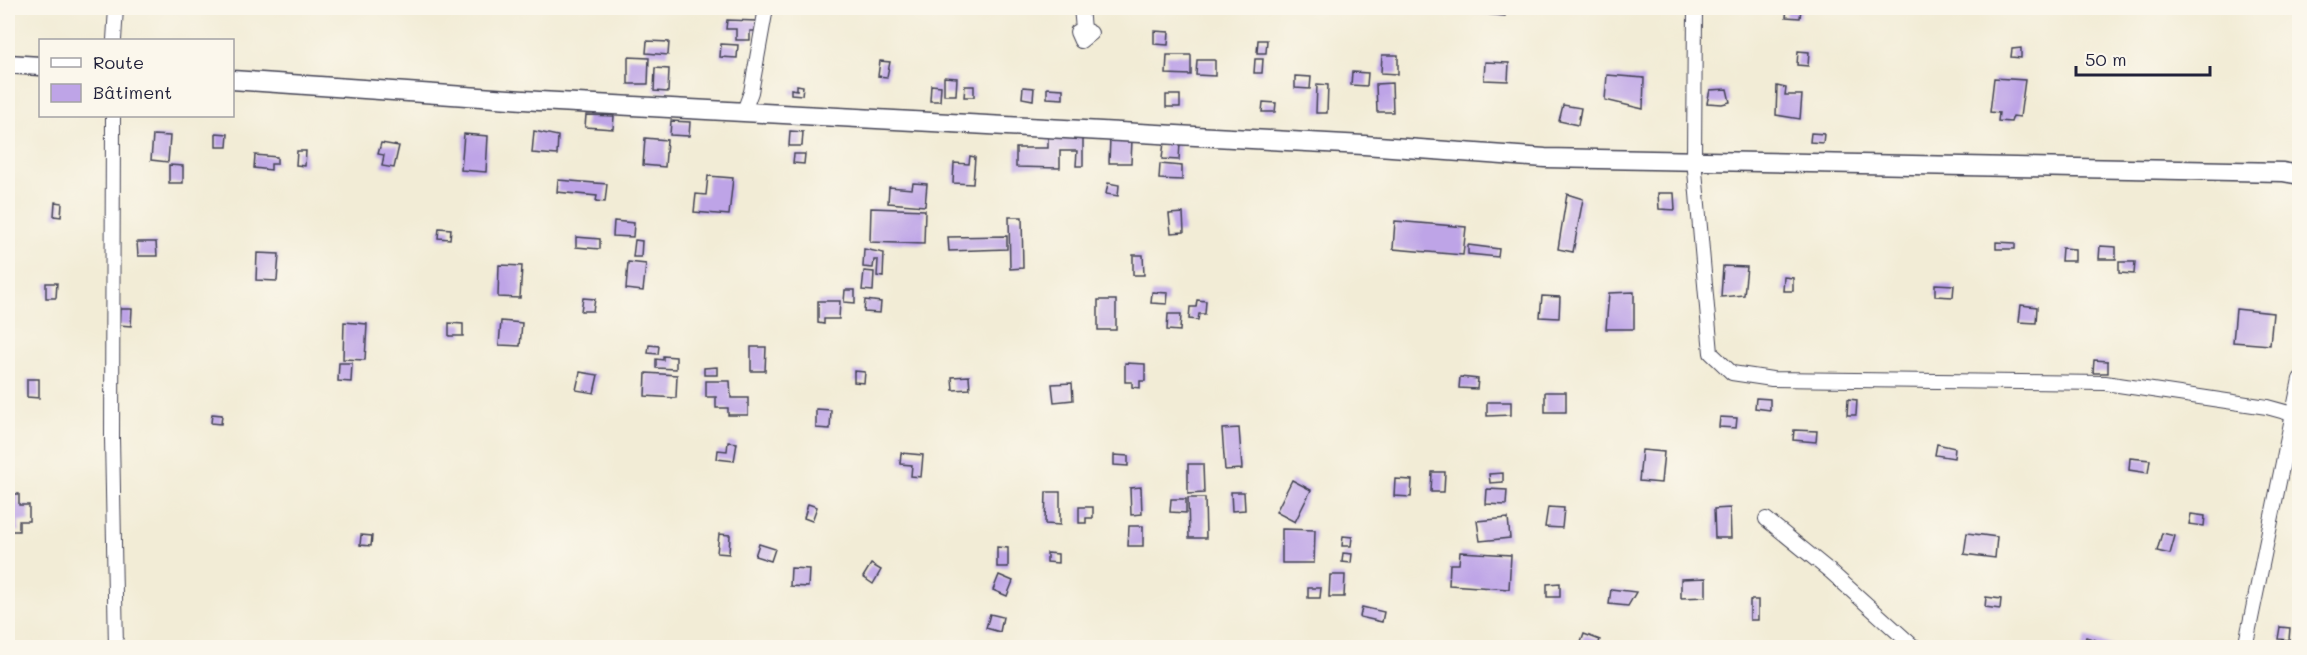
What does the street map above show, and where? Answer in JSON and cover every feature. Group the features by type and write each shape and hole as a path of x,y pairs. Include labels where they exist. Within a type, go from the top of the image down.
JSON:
{"street":[{"path":"114,39 116,8"},
{"path":"744,111 751,92 766,8"},
{"path":"1081,8 1083,28"},
{"path":"1695,8 1694,159 1711,353 1732,373 1772,379 2105,383 2267,406 2296,415"},
{"path":"8,64 39,66"},
{"path":"234,80 1364,145 1545,158 1694,159 2283,172 2300,175"},
{"path":"113,117 115,305 112,438 116,648"},
{"path":"2245,648 2296,415 2300,379"},
{"path":"1766,519 1831,572 1915,648"}],"building":[{"path":"1465,8 1506,8 1505,16 1465,12"},
{"path":"1787,8 1801,8 1800,18 1786,17"},
{"path":"727,20 757,21 757,31 750,31 750,40 736,40 736,29 726,29"},
{"path":"1154,31 1169,32 1168,45 1154,44"},
{"path":"1258,40 1267,40 1266,53 1257,53"},
{"path":"647,41 669,42 668,55 646,53"},
{"path":"721,44 738,45 737,58 720,57"},
{"path":"2021,48 2021,58 2011,57 2012,49"},
{"path":"1798,51 1809,52 1808,66 1797,65"},
{"path":"1167,55 1191,55 1191,75 1166,74"},
{"path":"1382,55 1398,55 1398,74 1381,73"},
{"path":"628,57 649,58 648,84 628,84"},
{"path":"1255,59 1263,59 1262,73 1254,73"},
{"path":"1197,60 1215,60 1215,76 1196,75"},
{"path":"880,61 890,62 887,77 878,76"},
{"path":"1485,62 1509,63 1508,81 1484,80"},
{"path":"655,68 669,69 668,92 654,91"},
{"path":"1352,72 1368,73 1367,86 1351,85"},
{"path":"1607,75 1644,78 1643,109 1605,100"},
{"path":"1295,76 1311,77 1310,89 1295,88"},
{"path":"944,77 957,78 956,95 944,95"},
{"path":"1994,78 2025,80 2020,117 2013,116 2011,122 1998,121 1999,113 1990,112"},
{"path":"1392,83 1393,112 1377,112 1376,84"},
{"path":"1317,84 1328,85 1327,113 1316,113"},
{"path":"797,85 803,86 802,95 791,94 791,89 797,90"},
{"path":"931,85 941,86 940,101 930,101"},
{"path":"965,86 974,86 974,97 964,97"},
{"path":"1777,86 1786,88 1785,95 1802,95 1800,119 1776,115"},
{"path":"1023,87 1034,88 1033,100 1022,98"},
{"path":"1047,88 1063,89 1063,99 1047,98"},
{"path":"1727,89 1730,102 1707,103 1710,90"},
{"path":"1166,95 1180,95 1180,107 1166,107"},
{"path":"1263,102 1276,103 1275,112 1262,112"},
{"path":"1563,105 1581,108 1578,125 1559,121"},
{"path":"586,115 614,116 613,129 585,127"},
{"path":"671,121 690,122 689,136 670,135"},
{"path":"534,131 558,136 557,155 532,153"},
{"path":"790,131 803,132 802,146 789,146"},
{"path":"216,133 228,134 227,147 216,147"},
{"path":"1811,133 1824,134 1823,143 1810,142"},
{"path":"464,134 488,136 486,172 461,170"},
{"path":"153,135 170,136 168,162 151,160"},
{"path":"1048,135 1083,135 1083,166 1076,166 1077,151 1060,151 1060,168 1016,167 1016,148 1048,148"},
{"path":"645,138 667,140 665,167 643,165"},
{"path":"1110,138 1132,139 1131,163 1109,163"},
{"path":"1164,142 1180,143 1179,160 1162,159"},
{"path":"381,143 399,146 394,168 382,166 384,155 378,154"},
{"path":"297,151 306,151 305,166 296,165"},
{"path":"794,154 805,154 804,164 793,163"},
{"path":"255,155 277,157 277,164 271,164 271,170 254,168"},
{"path":"970,156 975,157 973,184 953,183 954,163 969,164"},
{"path":"1160,164 1182,166 1182,180 1159,179"},
{"path":"169,165 183,166 183,183 169,183"},
{"path":"708,176 733,178 729,215 694,212 696,194 706,195"},
{"path":"558,180 607,184 605,202 596,201 597,196 557,192"},
{"path":"913,183 927,184 925,206 888,203 889,187 912,189"},
{"path":"1108,183 1119,185 1118,196 1106,194"},
{"path":"1658,193 1674,193 1675,210 1659,209"},
{"path":"1567,194 1583,199 1573,252 1558,249"},
{"path":"55,202 62,203 61,217 54,216"},
{"path":"871,208 925,210 924,244 870,242"},
{"path":"1183,213 1184,232 1171,233 1169,214"},
{"path":"1009,217 1022,217 1023,268 1010,269"},
{"path":"614,221 634,223 633,237 613,236"},
{"path":"1395,221 1466,227 1463,255 1393,249"},
{"path":"439,228 451,229 450,239 438,238"},
{"path":"1007,236 1007,249 949,251 948,237"},
{"path":"576,237 600,239 600,249 576,247"},
{"path":"635,240 642,241 641,257 633,257"},
{"path":"137,242 156,242 157,256 138,256"},
{"path":"1996,242 2015,243 2015,249 1996,249"},
{"path":"1468,245 1499,249 1498,257 1468,254"},
{"path":"2100,246 2116,247 2116,259 2099,259"},
{"path":"2062,248 2075,249 2075,261 2061,261"},
{"path":"864,249 884,253 883,277 877,276 878,260 874,260 873,268 863,267"},
{"path":"257,253 279,254 277,281 256,280"},
{"path":"1133,255 1143,255 1144,275 1133,275"},
{"path":"628,262 646,264 643,291 626,289"},
{"path":"2119,262 2135,262 2134,274 2119,273"},
{"path":"499,265 522,266 520,298 498,297"},
{"path":"1723,266 1747,267 1744,295 1721,297"},
{"path":"864,271 874,272 873,291 862,290"},
{"path":"1784,277 1793,278 1793,291 1783,291"},
{"path":"46,283 57,283 56,298 46,298"},
{"path":"1935,284 1954,285 1953,297 1935,296"},
{"path":"845,290 855,290 855,303 844,302"},
{"path":"1152,292 1168,293 1167,304 1151,303"},
{"path":"1634,292 1634,329 1606,329 1609,293"},
{"path":"1542,296 1560,297 1559,318 1540,317"},
{"path":"583,298 595,299 593,311 581,311"},
{"path":"865,300 881,302 880,313 864,312"},
{"path":"1098,300 1116,300 1116,330 1098,330"},
{"path":"1197,300 1206,301 1205,314 1199,314 1198,320 1189,319 1190,307 1196,307"},
{"path":"818,301 840,301 839,319 824,319 824,324 818,323"},
{"path":"2021,305 2037,307 2036,323 2019,322"},
{"path":"120,309 132,309 131,326 119,325"},
{"path":"2236,309 2273,313 2270,345 2233,342"},
{"path":"1168,314 1181,314 1180,331 1167,330"},
{"path":"501,321 522,323 520,346 499,345"},
{"path":"344,322 367,324 365,360 343,359"},
{"path":"449,323 463,324 463,336 449,336"},
{"path":"649,345 659,346 658,354 648,353"},
{"path":"751,347 766,347 765,371 751,371"},
{"path":"663,356 676,357 676,369 656,368 656,359 663,360"},
{"path":"2094,360 2108,361 2108,373 2093,373"},
{"path":"339,363 352,363 351,382 338,381"},
{"path":"1125,363 1145,364 1145,381 1140,381 1140,388 1132,387 1132,382 1125,382"},
{"path":"717,367 717,375 704,375 704,368"},
{"path":"854,371 865,372 864,383 854,382"},
{"path":"580,372 598,375 594,393 576,390"},
{"path":"646,373 677,375 676,398 645,396"},
{"path":"969,376 970,389 953,390 952,377"},
{"path":"1460,377 1478,379 1477,389 1459,388"},
{"path":"27,379 39,379 39,398 27,397"},
{"path":"706,381 730,381 731,398 748,398 748,415 728,415 728,408 716,408 716,397 706,397"},
{"path":"1072,383 1073,400 1054,402 1052,384"},
{"path":"1545,392 1566,392 1566,412 1545,412"},
{"path":"1756,398 1770,399 1770,410 1755,408"},
{"path":"1848,399 1857,400 1856,415 1847,415"},
{"path":"1487,402 1511,402 1511,415 1487,416"},
{"path":"816,409 831,410 830,429 816,428"},
{"path":"212,414 222,415 221,424 211,423"},
{"path":"1720,417 1737,418 1736,428 1719,427"},
{"path":"1239,428 1242,469 1225,470 1222,429"},
{"path":"1794,430 1817,431 1816,442 1793,440"},
{"path":"728,442 737,443 734,461 717,459 718,450 727,451"},
{"path":"1937,444 1955,448 1954,458 1935,455"},
{"path":"1642,450 1664,452 1661,483 1639,481"},
{"path":"901,453 923,455 921,477 911,476 912,465 900,464"},
{"path":"1114,455 1128,456 1128,466 1114,465"},
{"path":"2130,458 2150,460 2148,473 2129,470"},
{"path":"1188,464 1203,464 1204,493 1188,494"},
{"path":"1432,472 1445,472 1444,492 1431,492"},
{"path":"1503,473 1503,482 1490,483 1489,474"},
{"path":"1395,479 1412,480 1411,497 1394,496"},
{"path":"1292,480 1311,490 1295,522 1276,512"},
{"path":"1141,487 1142,514 1131,515 1130,488"},
{"path":"1487,489 1507,490 1506,505 1486,504"},
{"path":"1046,492 1060,492 1060,525 1045,524"},
{"path":"1231,492 1244,492 1245,510 1232,511"},
{"path":"8,494 19,494 19,505 29,505 29,521 19,521 19,531 8,531"},
{"path":"1188,498 1205,498 1206,538 1189,538"},
{"path":"1171,499 1186,499 1186,513 1170,512"},
{"path":"808,504 817,507 812,521 804,518"},
{"path":"1079,507 1093,507 1093,518 1086,518 1086,523 1079,523"},
{"path":"1548,507 1564,508 1562,528 1545,527"},
{"path":"1730,508 1731,538 1715,538 1714,509"},
{"path":"2191,514 2205,516 2204,526 2189,524"},
{"path":"1508,518 1510,538 1480,541 1477,521"},
{"path":"1129,526 1143,526 1143,546 1128,546"},
{"path":"1282,529 1315,530 1314,563 1282,563"},
{"path":"1967,533 1997,537 1995,558 1964,554"},
{"path":"2162,533 2175,536 2170,554 2157,551"},
{"path":"719,534 730,535 729,554 717,553"},
{"path":"361,535 372,536 371,546 360,545"},
{"path":"1343,536 1352,537 1351,546 1342,546"},
{"path":"759,544 775,549 771,561 755,556"},
{"path":"997,547 1008,548 1008,567 997,567"},
{"path":"1460,552 1511,555 1509,589 1449,585 1450,564 1459,564"},
{"path":"1047,553 1058,554 1058,563 1047,562"},
{"path":"1343,553 1352,554 1351,563 1342,562"},
{"path":"871,564 881,570 873,584 863,577"},
{"path":"791,568 809,569 808,587 790,586"},
{"path":"999,575 1013,581 1007,596 993,590"},
{"path":"1330,575 1345,575 1344,597 1329,597"},
{"path":"1706,578 1706,597 1681,598 1681,579"},
{"path":"1560,583 1560,597 1547,597 1547,584"},
{"path":"1308,588 1321,588 1320,598 1308,598"},
{"path":"1611,589 1636,592 1628,606 1609,604"},
{"path":"1986,597 2001,599 2000,609 1985,607"},
{"path":"1750,600 1758,600 1758,620 1750,620"},
{"path":"1362,607 1384,612 1382,622 1360,617"},
{"path":"990,614 1003,617 1000,632 986,628"},
{"path":"2280,627 2290,628 2289,640 2278,639"},
{"path":"1584,634 1600,640 1597,648 1579,648"},
{"path":"2086,637 2113,646 2113,648 2082,648"}]}
